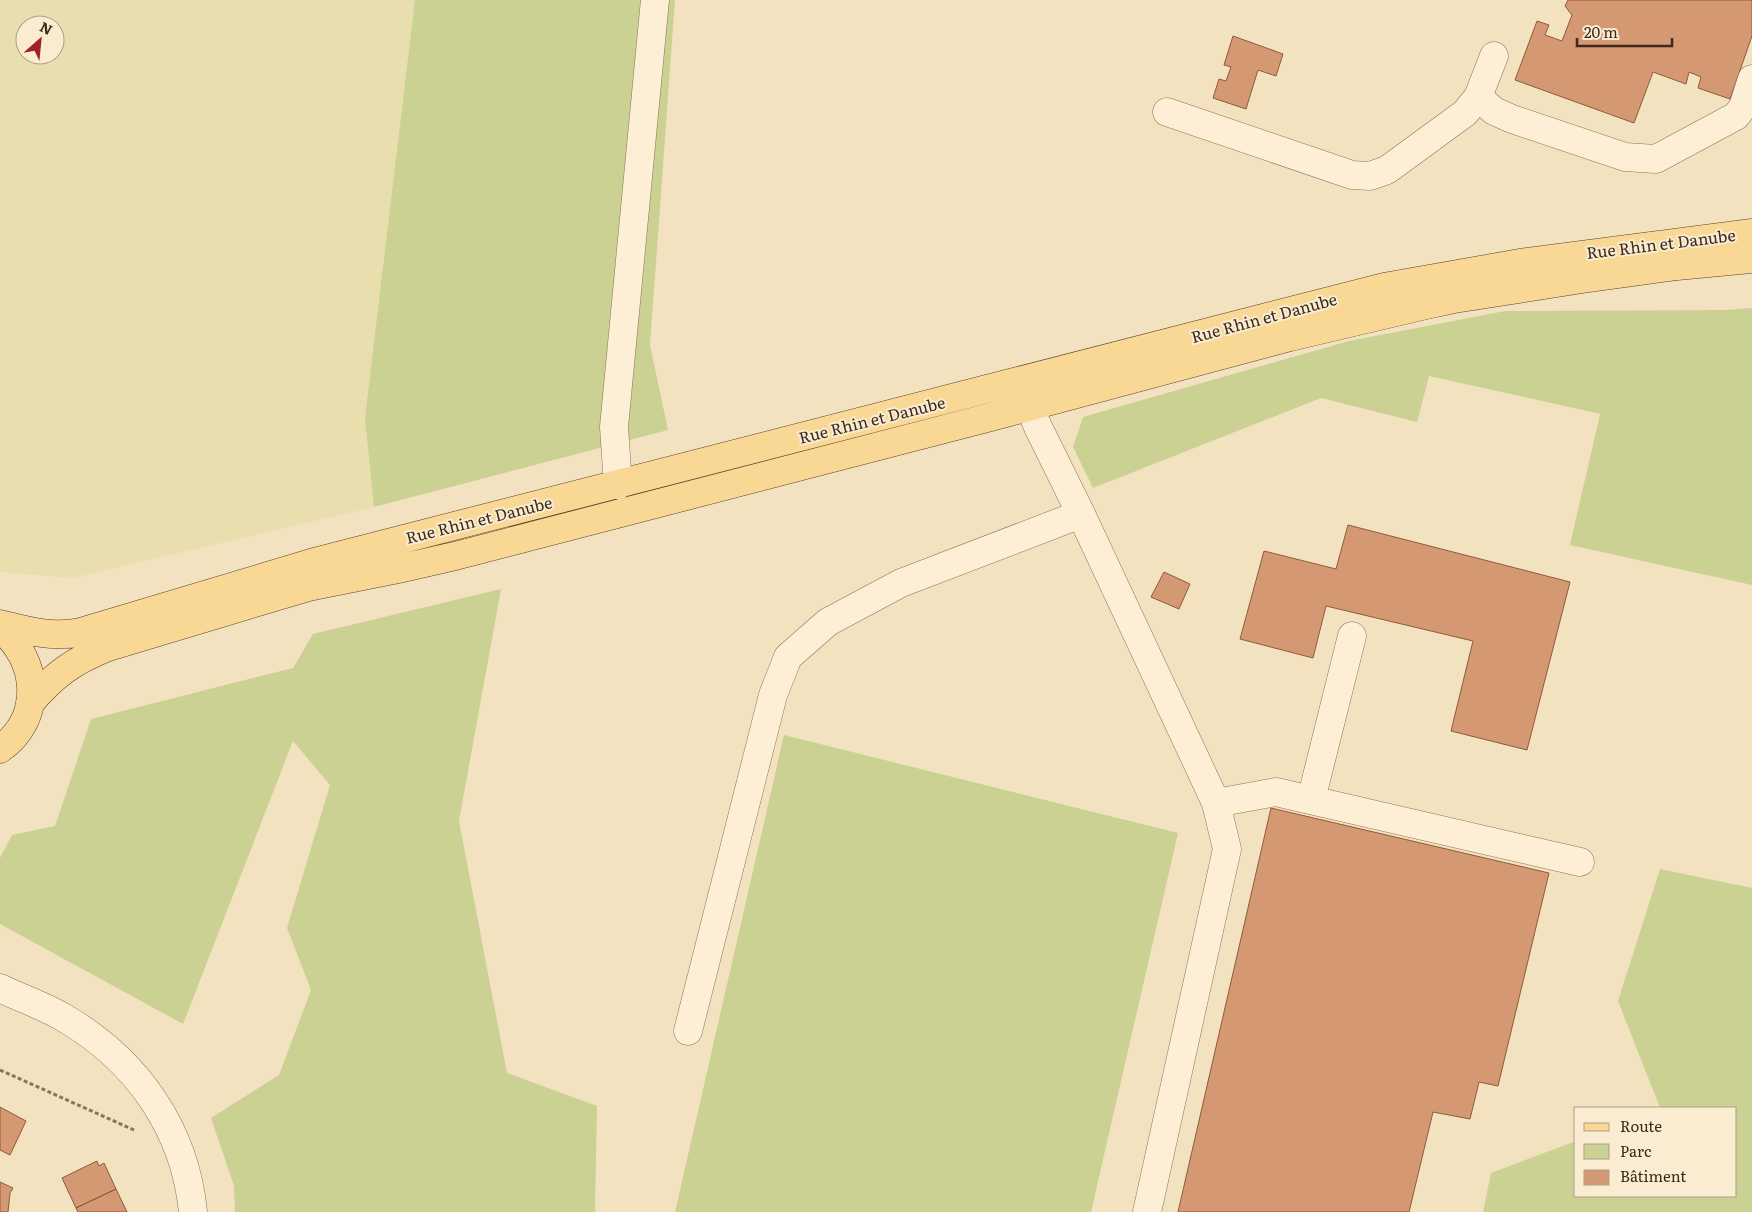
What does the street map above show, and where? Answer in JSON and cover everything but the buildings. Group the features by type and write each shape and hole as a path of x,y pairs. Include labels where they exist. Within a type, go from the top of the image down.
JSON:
{"main road":[{"name":"Rue Rhin et Danube","path":"0,624 40,634 55,635 81,632 318,561 1384,287 1520,263 1752,233"},
{"name":"Rue Rhin et Danube","path":"30,703 60,672 90,654 308,587 455,556 1030,407 1290,337 1454,299 1591,277 1752,259"},
{"path":"0,628 16,643 26,662 31,682 30,703 23,722 4,747"}],"street":[{"path":"618,485 614,427 655,0"},
{"path":"1167,112 1352,175 1370,176 1387,170 1465,113 1478,97 1494,56"},
{"path":"1478,97 1494,111 1512,119 1625,157 1656,159 1736,116 1743,107 1752,79"},
{"path":"1718,262 1752,268"},
{"path":"1019,382 1216,803 1227,850 1147,1212"},
{"path":"688,1031 773,695 788,657 828,622 901,583 1081,514"},
{"path":"1311,800 1352,636"},
{"path":"1216,803 1276,792 1580,862"},
{"path":"0,988 66,1018 111,1052 138,1078 165,1119 179,1148 189,1182 193,1212"}],"path":[{"path":"0,1070 106,1118 179,1148"}],"shaded area":[{"path":"0,0 450,0 374,507 72,578 0,572"}],"green space":[{"path":"415,0 675,0 650,345 668,430 374,507 365,418"},
{"path":"1752,308 1752,585 1570,545 1600,414 1429,376 1417,422 1321,398 1093,488 1073,447 1083,417 1349,341 1505,311 1727,310"},
{"path":"501,589 459,821 507,1073 597,1106 596,1212 235,1212 234,1186 211,1118 279,1075 311,990 287,928 330,785 293,741 183,1024 0,924 0,858 12,835 55,826 91,719 293,668 313,634"},
{"path":"784,735 1178,833 1091,1212 675,1212"},
{"path":"1660,869 1752,888 1752,1212 1483,1212 1491,1173 1574,1142 1574,1197 1737,1197 1737,1107 1660,1107 1618,1001"}]}
